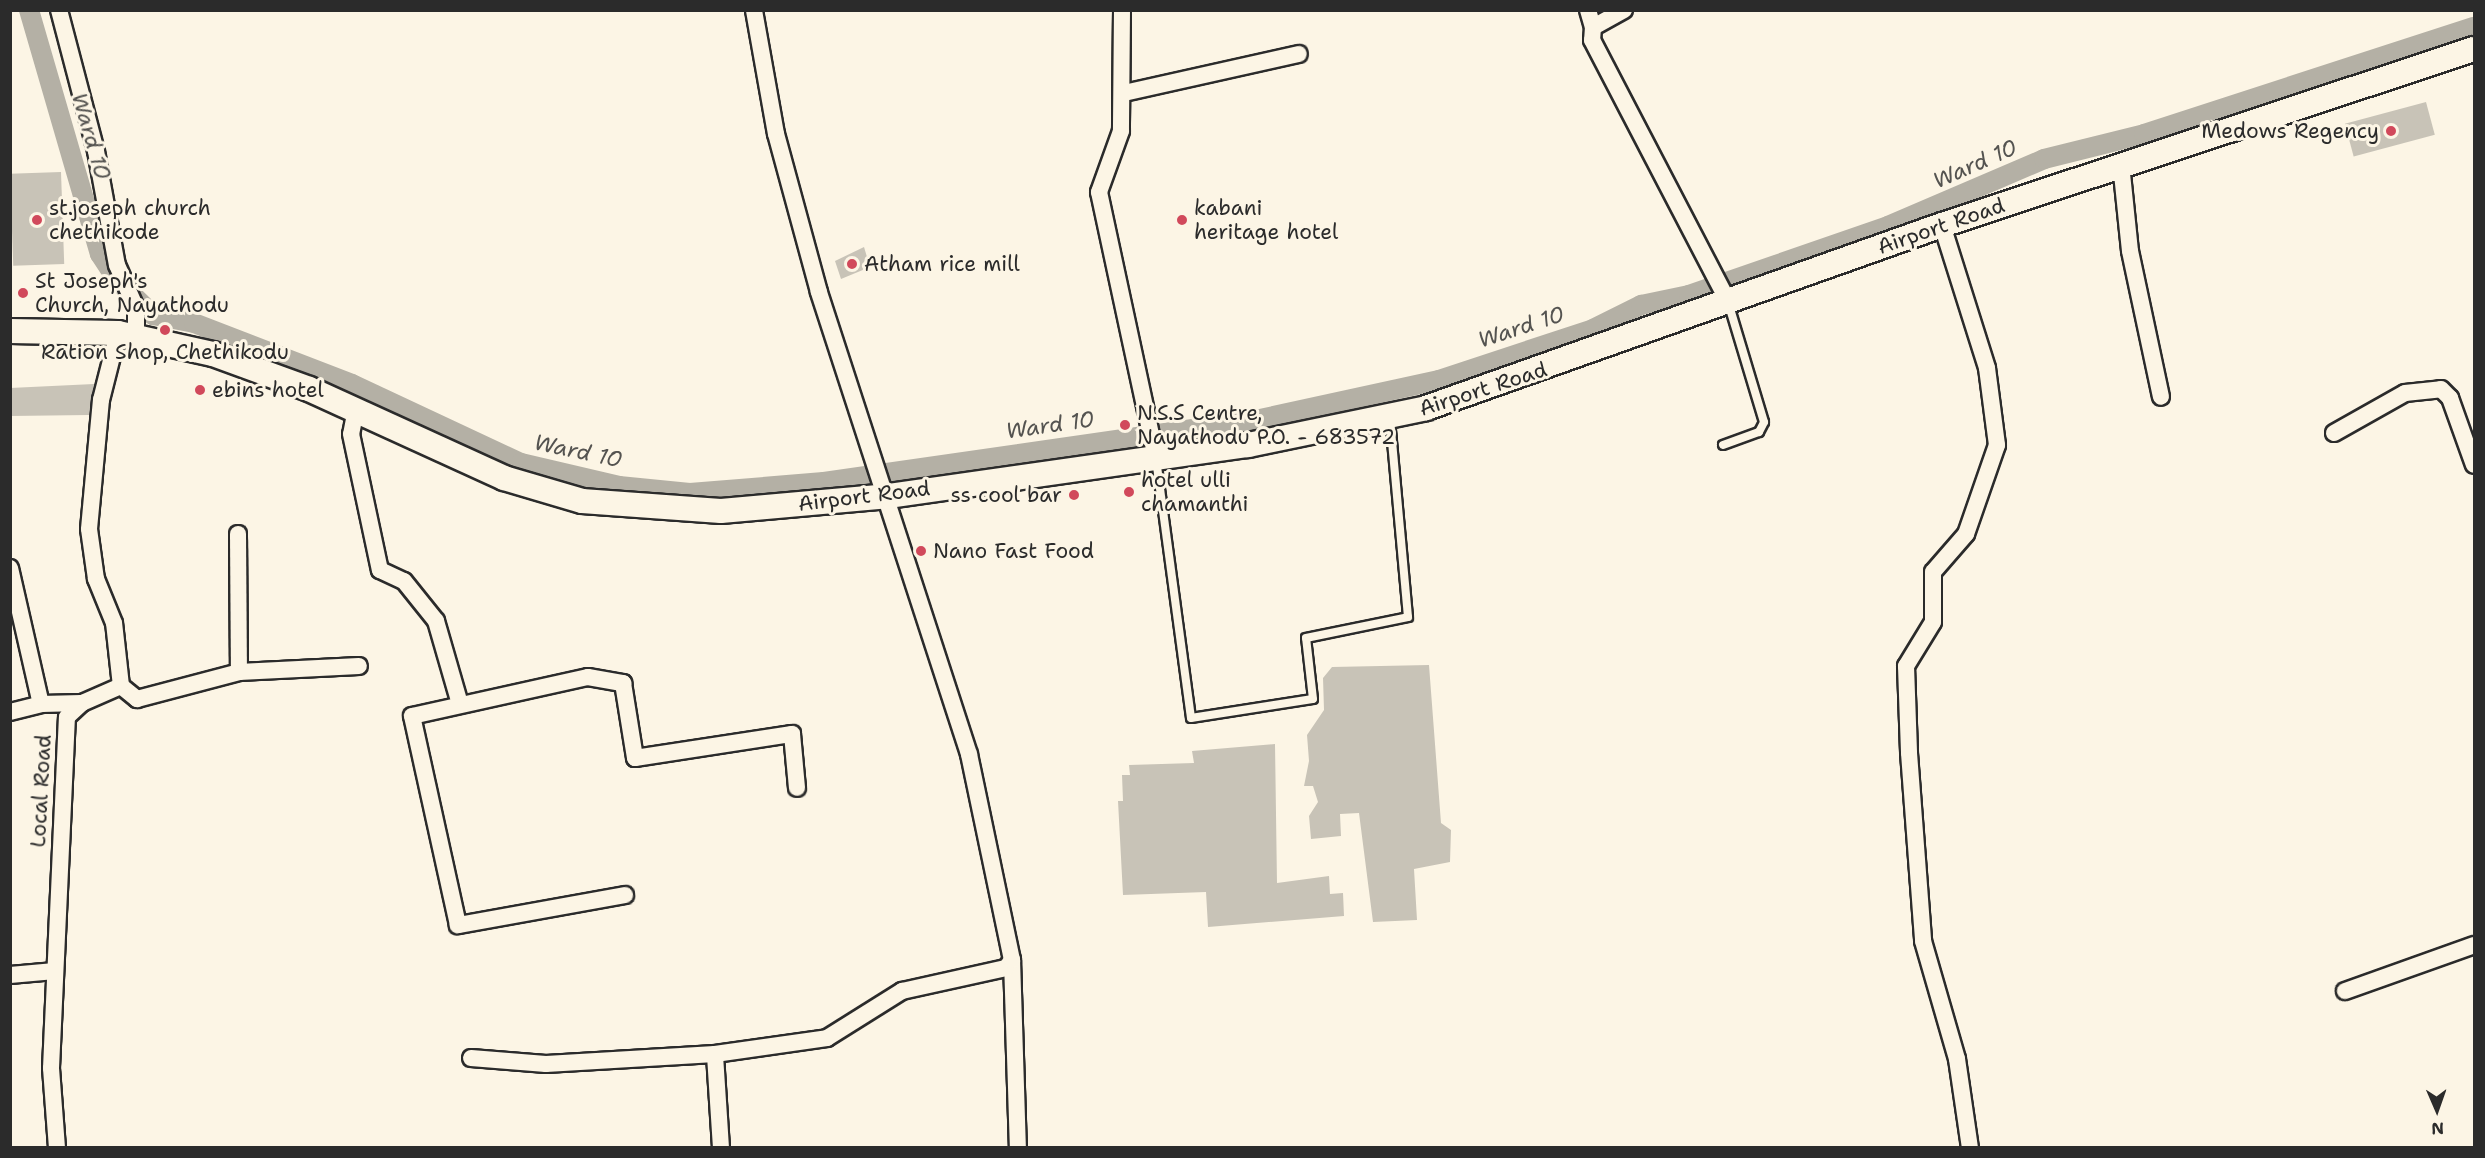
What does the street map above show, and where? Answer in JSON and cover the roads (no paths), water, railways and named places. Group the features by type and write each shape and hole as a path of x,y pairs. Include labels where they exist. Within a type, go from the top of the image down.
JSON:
{"main road":[{"name":"Airport Road","path":"10,332 127,335 213,354 356,409 504,478 582,501 721,511 1155,455 1390,417 1577,358 1728,301 2121,164 2475,49"}],"street":[{"path":"59,10 96,151 117,265 136,308 101,400 89,530 96,579 114,623 121,686 137,699 239,672 359,666"},
{"path":"754,10 776,134 813,269 876,464 887,490 969,754 1012,960 1018,1148"},
{"path":"1122,10 1124,93 1121,131 1100,192 1145,418 1155,455"},
{"path":"1588,10 1593,27 1592,40 1713,277 1728,301"},
{"path":"1593,27 1624,10"},
{"path":"1124,93 1299,54"},
{"path":"2121,164 2130,251 2161,397"},
{"path":"1942,225 1987,368 1997,445 1966,534 1933,572 1934,622 1906,666 1909,753 1923,941 1957,1059 1970,1148"},
{"path":"2334,433 2405,393 2441,389 2451,398 2475,465"},
{"path":"356,409 351,434 380,570 404,581 436,621 460,705"},
{"path":"238,534 239,672"},
{"path":"10,568 41,704"},
{"path":"625,895 458,925 412,716 588,677 623,683 635,758 792,734 797,788"},
{"path":"10,712 41,704 82,703 121,686"},
{"name":"Local Road","path":"57,1148 51,1068 68,717 82,703"},
{"path":"2345,991 2475,945"},
{"path":"471,1058 546,1064 715,1053 827,1038 902,991 1006,968 1012,960"},
{"path":"10,975 56,971"},
{"path":"715,1053 721,1148"}],"lane":[{"path":"1723,445 1759,432 1764,422 1728,301"},
{"path":"1155,455 1191,718 1313,699 1306,638 1408,617 1390,417"}],"waterway":[{"name":"Ward 10","path":"29,10 100,254 116,279 153,315 194,323 352,384 521,463 619,486 690,493 824,482 1260,419 1439,380 1593,329 1641,305 1689,295 1888,226 2044,159 2144,134 2474,27"}],"place":[{"name":"Medows Regency","path":"2391,131"},
{"name":"st.joseph church chethikode","path":"37,220"},
{"name":"kabani heritage hotel","path":"1182,220"},
{"name":"Atham rice mill","path":"852,264"},
{"name":"St Joseph's Church, Nayathodu","path":"23,293"},
{"name":"Ration Shop, Chethikodu","path":"165,330"},
{"name":"ebins hotel","path":"200,390"},
{"name":"N.S.S Centre, Nayathodu P.O. - 683572","path":"1125,425"},
{"name":"hotel ulli chamanthi","path":"1129,492"},
{"name":"ss cool bar","path":"1074,495"},
{"name":"Nano Fast Food","path":"921,551"}]}
